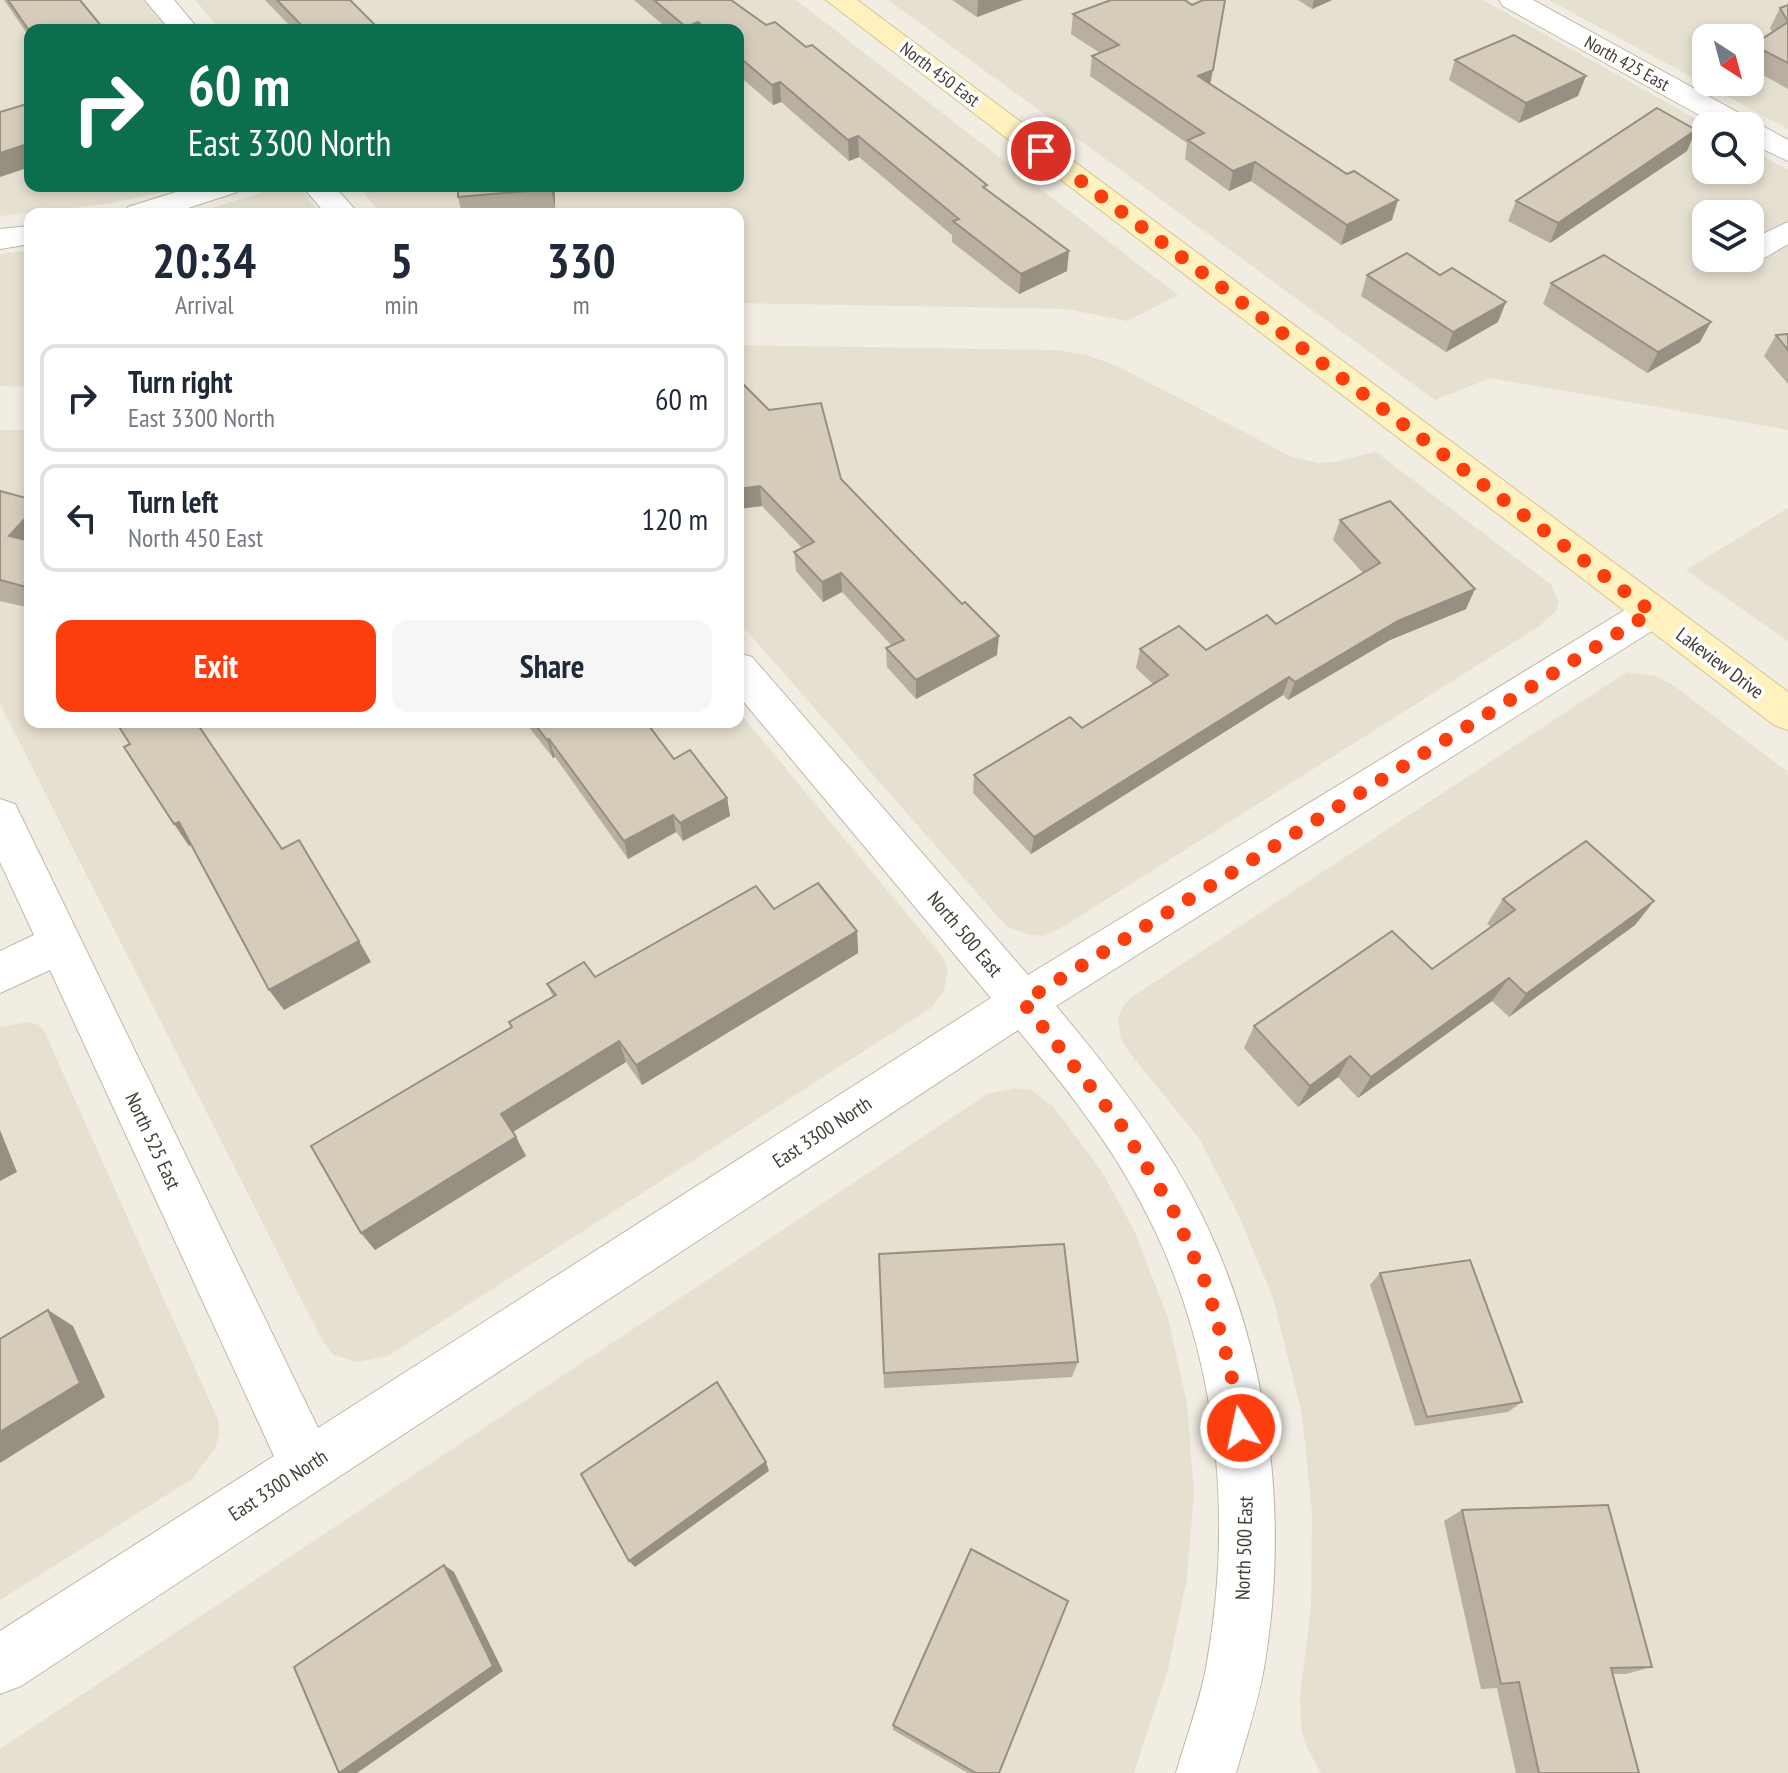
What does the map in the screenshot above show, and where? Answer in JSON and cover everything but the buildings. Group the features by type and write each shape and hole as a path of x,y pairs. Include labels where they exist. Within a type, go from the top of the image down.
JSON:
{"street":[{"path":"159,0 180,24"},
{"name":"North 450 East","path":"840,0 1652,612"},
{"name":"North 425 East","path":"1513,0 1716,112"},
{"path":"1764,139 1788,152"},
{"path":"158,208 207,192"},
{"path":"323,192 337,208"},
{"path":"1764,245 1788,231"},
{"path":"0,239 24,236"},
{"name":"Lakeview Drive","path":"1652,612 1788,714"},
{"name":"East 3300 North","path":"0,1665 1023,1002 1652,612"},
{"name":"North 500 East","path":"744,675 1023,1002 1121,1125 1173,1210 1208,1289 1230,1368 1246,1458 1248,1558 1235,1668 1206,1773"},
{"name":"North 525 East","path":"0,816 307,1466"},
{"path":"0,973 61,943"}],"shaded area":[{"path":"0,0 143,0 163,24 24,24 24,192 161,192 108,204 24,208 24,213 0,216"},
{"path":"195,0 796,0 1178,295 1127,321 1067,309 744,303 744,208 377,208 362,192 744,192 744,24 216,24"},
{"path":"888,0 1483,0 1692,117 1692,184 1764,184 1764,157 1788,170 1788,430 1491,378 1435,400"},
{"path":"1549,0 1788,0 1788,129 1764,116 1764,112 1757,112 1727,96 1764,96 1764,24 1692,24 1692,77"},
{"path":"263,192 301,192 316,208 212,208"},
{"path":"24,251 24,387 0,386 0,254"},
{"path":"744,345 1056,350 1087,355 1119,367 1292,457 1318,463 1335,462 1376,452 1551,584 1559,602 1556,611 1538,627 1066,925 1044,936 1030,935 1008,927 744,628"},
{"path":"0,430 24,430 24,728 744,728 744,718 942,956 948,969 944,991 931,1008 388,1356 357,1362 334,1355 323,1342 0,704"},
{"path":"1788,508 1788,641 1686,570"},
{"path":"1627,672 1656,676 1673,685 1788,772 1788,1773 1321,1773 1306,1746 1301,1727 1300,1696 1311,1607 1312,1513 1302,1414 1273,1298 1239,1216 1200,1140 1129,1052 1121,1039 1118,1020 1122,1008 1132,997"},
{"path":"29,1022 39,1025 45,1033 218,1420 219,1434 215,1449 192,1479 0,1600 0,1027"},
{"path":"1016,1088 1031,1090 1053,1106 1101,1170 1134,1230 1168,1318 1187,1404 1194,1493 1187,1578 1168,1669 1134,1773 0,1773 0,1749 989,1093"}],"route":[{"path":"1041,151 1652,612 1023,1002 1121,1125 1173,1210 1208,1289 1230,1368 1241,1428"}]}
